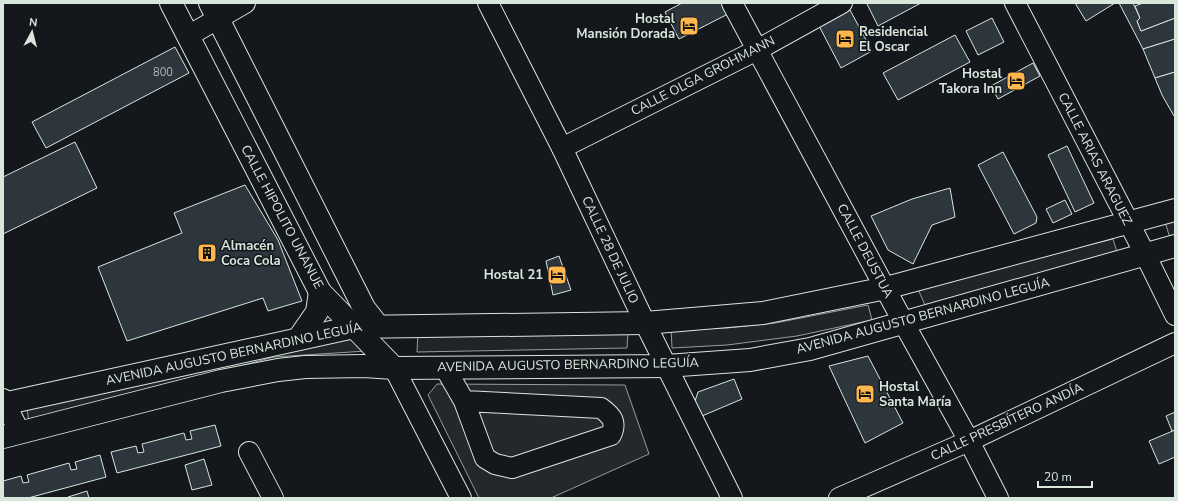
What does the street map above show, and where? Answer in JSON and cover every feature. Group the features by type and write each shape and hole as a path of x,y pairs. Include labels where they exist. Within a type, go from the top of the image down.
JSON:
{"main road":[{"name":"CALLE HIPOLITO UNANUE","path":"171,3 320,292 394,368"},
{"path":"214,11 364,308 378,326"},
{"path":"256,169 285,152"},
{"name":"AVENIDA AUGUSTO BERNARDINO LEGUÍA","path":"4,402 354,327 645,323 763,313 886,288 1175,210"},
{"name":"AVENIDA AUGUSTO BERNARDINO LEGUÍA","path":"11,435 221,381 278,370 305,367 364,366 394,368 445,368 666,366 750,360 810,349 1175,246"},
{"path":"299,338 317,312 320,292"}],"street":[{"path":"188,36 214,11 246,3"},
{"name":"CALLE 28 DE JULIO","path":"488,3 562,148 645,323 732,498"},
{"name":"CALLE DEUSTUA","path":"732,3 969,441 998,498"},
{"name":"CALLE OLGA GROHMANN","path":"562,148 757,50 842,3"},
{"name":"CALLE ARIAS ARAGUEZ","path":"1015,3 1175,315"},
{"name":"CALLE PRESBÍTERO ANDÍA","path":"839,498 969,441 1175,343"},
{"name":"CALLE HIPOLITO UNANUE","path":"394,368 461,498"},
{"path":"445,368 464,402 485,458 495,464 512,468 611,436 614,428 611,415 601,408 464,402"},
{"path":"4,402 11,435"},
{"path":"249,452 273,498"}],"shaded area":[{"path":"1175,219 1175,236 1170,238 1165,222"},
{"path":"1113,239 1117,252 925,305 917,287"},
{"path":"868,305 872,320 797,336 727,345 672,348 671,328 727,328 775,323"},
{"path":"418,331 628,332 627,348 417,352"},
{"path":"357,333 366,351 274,357 29,422 25,397"},
{"path":"437,384 625,385 649,454 551,498 479,498 428,395"}],"building":[{"name":"Hostal Mansión Dorada","path":"682,3 725,3 730,13 679,39 665,12"},
{"path":"921,3 878,26 867,4"},
{"path":"1075,3 1115,3 1086,21"},
{"path":"1119,3 1133,3 1140,18 1137,21 1141,31 1175,18 1175,39 1143,49"},
{"path":"1143,3 1175,3 1175,18 1141,31 1137,21 1140,18 1135,6"},
{"name":"Residencial El Oscar","path":"850,10 872,51 841,68 819,26"},
{"path":"992,18 1004,42 978,55 966,31"},
{"path":"955,35 970,62 898,100 883,73"},
{"path":"1175,39 1175,72 1155,78 1143,49"},
{"path":"175,47 189,73 46,148 32,122"},
{"name":"Hostal Takora Inn","path":"1033,63 1040,76 998,99 991,86"},
{"path":"1175,72 1174,116 1162,95 1155,78"},
{"path":"75,142 97,188 3,234 3,177"},
{"path":"1067,146 1094,203 1075,212 1048,155"},
{"path":"1003,152 1037,217 1036,223 1014,234 978,165"},
{"name":"Almacén Coca Cola","path":"245,185 278,240 302,301 268,311 263,298 127,341 98,267 182,233 174,213"},
{"path":"950,188 955,217 932,225 913,264 888,250 871,216 912,199"},
{"path":"1065,200 1072,214 1053,223 1046,209"},
{"name":"Hostal 21","path":"559,256 571,290 553,295 546,261"},
{"name":"Hostal Santa María","path":"868,356 903,423 865,443 829,366"},
{"path":"734,379 742,399 702,416 695,401 698,392"},
{"path":"1175,412 1175,430 1172,431 1166,416"},
{"path":"215,425 221,446 117,473 111,452 136,446 138,453 144,452 142,444 184,433 186,440 192,439 190,431"},
{"path":"1175,430 1175,457 1159,464 1149,441"},
{"path":"100,455 106,477 28,498 3,498 3,481 21,476 23,483 29,482 27,475 69,463 71,470 77,469 75,462"},
{"path":"204,459 212,485 192,490 185,465"},
{"path":"87,491 89,498 68,497"}],"place":[{"name":"Hostal Mansión Dorada","path":"689,26"},
{"name":"Residencial El Oscar","path":"845,39"},
{"name":"Hostal Takora Inn","path":"1016,81"},
{"name":"Almacén Coca Cola","path":"207,253"},
{"name":"Hostal 21","path":"557,275"},
{"name":"Hostal Santa María","path":"865,394"}]}
